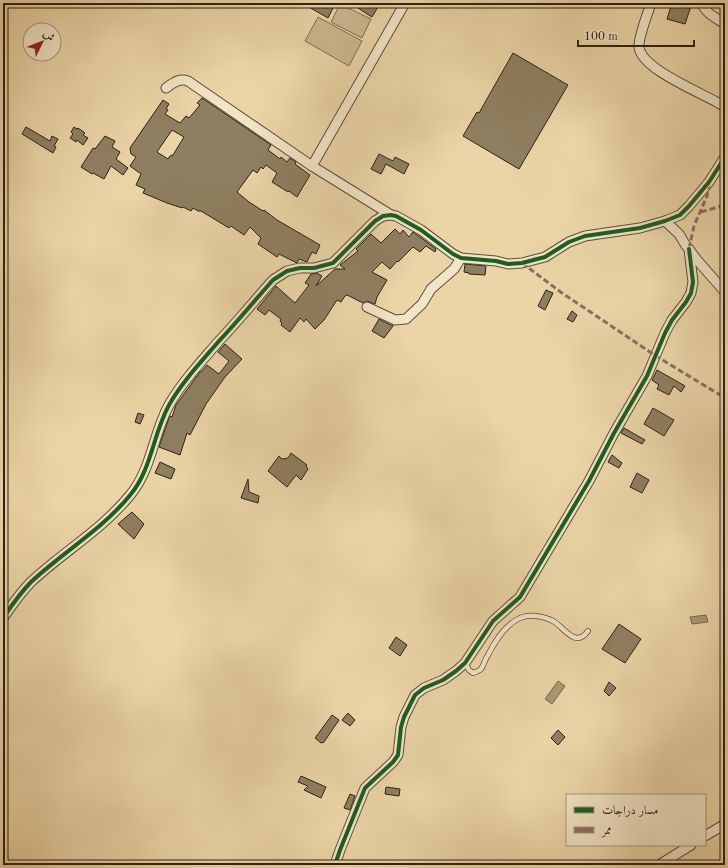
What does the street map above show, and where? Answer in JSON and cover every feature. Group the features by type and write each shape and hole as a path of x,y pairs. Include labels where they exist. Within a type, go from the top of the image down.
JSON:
{"street":[{"path":"312,166 406,3"},
{"path":"651,3 638,46 641,54 648,64 684,86 705,95 725,107"},
{"path":"702,3 711,15 725,24"},
{"path":"166,88 178,80 182,79 188,81 312,166 391,215 406,221 453,254 461,258 496,261 508,264 522,263 545,257 569,242 585,236 640,228 680,215 690,206 710,182 725,157"},
{"path":"3,618 20,594 32,582 119,509 132,493 141,480 150,460 162,418 178,391 273,280 287,270 314,268 333,263 375,221 383,216 391,215"},
{"path":"665,221 679,234 689,249 725,292"},
{"path":"335,865 365,788 393,762 398,755 401,727 404,717 415,695 424,688 443,680 465,663 493,620 514,604 525,590 540,562 589,481 614,433 647,376 672,320 691,293 693,282 689,249"},
{"path":"367,307 395,320 406,319 422,304 431,289 454,269 461,258"},
{"path":"706,835 725,824"},
{"path":"659,865 689,846"}],"lane":[{"path":"465,663 469,670 473,672 480,670 494,645 504,632 515,621 524,617 534,616 549,619 558,624 569,636 575,638 580,638 588,631"}],"shaded area":[{"path":"340,4 371,19 362,38 331,22"},
{"path":"318,17 362,41 349,66 305,41"},
{"path":"706,615 708,622 692,624 690,617"},
{"path":"558,681 565,686 552,704 545,699"}],"building":[{"path":"302,3 325,3 333,8 328,18"},
{"path":"350,3 375,3 379,5 372,17"},
{"path":"672,3 692,3 685,24 667,19"},
{"path":"513,53 568,85 519,169 463,136 477,112 479,113"},
{"path":"202,98 271,145 268,150 280,159 281,157 287,162 290,158 296,162 295,164 310,175 297,197 272,182 277,173 266,165 263,169 261,167 257,173 253,170 237,192 249,202 263,211 264,210 277,220 320,245 316,254 312,252 307,262 299,259 297,263 279,254 277,257 258,244 261,238 250,227 244,235 231,226 229,228 201,211 193,208 191,211 143,193 145,189 136,185 141,174 130,166 136,157 131,154 130,148 163,100 169,104 166,109 168,110 165,114 180,123 186,116 189,118 200,105 197,103","holes":["172,130 184,137 173,155 168,159 157,152"]},
{"path":"26,127 50,141 52,136 58,139 54,146 56,147 53,153 22,134"},
{"path":"74,127 85,133 83,135 88,138 83,145 77,140 76,142 70,138 73,134 71,132"},
{"path":"105,136 115,141 112,147 120,152 116,159 128,168 123,175 111,166 104,179 81,167 93,148 95,149"},
{"path":"379,154 393,161 395,157 409,164 404,174 386,164 381,174 371,169"},
{"path":"395,229 400,234 403,230 409,237 413,232 436,249 435,252 426,246 420,252 413,247 390,269 382,262 372,272 387,280 377,297 375,304 367,301 363,303 347,295 341,302 337,300 324,320 315,329 306,319 304,322 300,318 290,332 281,325 281,319 269,310 265,315 257,309 276,286 295,303 309,285 305,283 311,274 317,273 322,276 316,286 335,269 345,269 340,265 358,251 356,249 371,234 381,243"},
{"path":"465,264 486,266 485,275 469,274 464,272"},
{"path":"546,290 553,293 545,310 538,306"},
{"path":"572,311 577,315 573,322 567,319"},
{"path":"379,319 393,326 384,338 372,331"},
{"path":"225,344 242,359 225,377 206,404 190,435 187,433 180,455 159,447 169,418 170,416 172,417 176,405 200,372 207,365 219,374 229,361 218,352"},
{"path":"657,370 685,386 681,392 674,386 669,395 657,389 659,385 652,380"},
{"path":"653,408 674,420 664,436 644,424"},
{"path":"138,413 144,415 140,424 135,422"},
{"path":"624,428 645,440 642,444 621,433"},
{"path":"291,453 307,465 306,466 308,469 301,480 296,475 287,487 268,471 279,456 282,459 288,458"},
{"path":"612,455 622,463 619,468 608,462"},
{"path":"160,462 175,469 171,479 155,473"},
{"path":"637,473 649,480 642,493 630,487"},
{"path":"248,479 249,492 259,496 258,503 241,498"},
{"path":"132,512 144,524 134,539 118,524"},
{"path":"619,624 641,639 625,663 602,649"},
{"path":"396,637 407,645 400,656 389,648"},
{"path":"609,682 616,688 609,696 604,691"},
{"path":"348,713 355,720 350,726 342,720"},
{"path":"332,715 339,720 324,742 321,743 315,738"},
{"path":"558,730 565,737 558,745 551,738"},
{"path":"301,776 326,787 321,798 304,790 308,786 298,782"},
{"path":"386,787 400,789 399,796 385,794"},
{"path":"350,794 355,796 350,810 344,808"}],"marked path":[{"path":"689,249 694,226 707,196 709,184"},
{"path":"701,212 725,205"},
{"path":"522,263 562,293 656,356 725,398"}],"cycle path":[{"path":"3,618 31,582 108,518 131,494 144,473 159,427 169,405 180,388 199,364 273,280 287,271 300,268 314,268 333,263 375,221 383,216 391,215 396,216 421,230 453,254 461,258 496,261 508,264 522,263 545,257 569,242 585,236 640,228 680,215 709,182 725,157"},
{"path":"335,865 365,788 393,762 398,755 401,727 404,717 415,695 424,688 443,680 465,663 493,621 520,597 589,481 614,433 647,376 672,320 691,293 693,282 689,249"}]}
